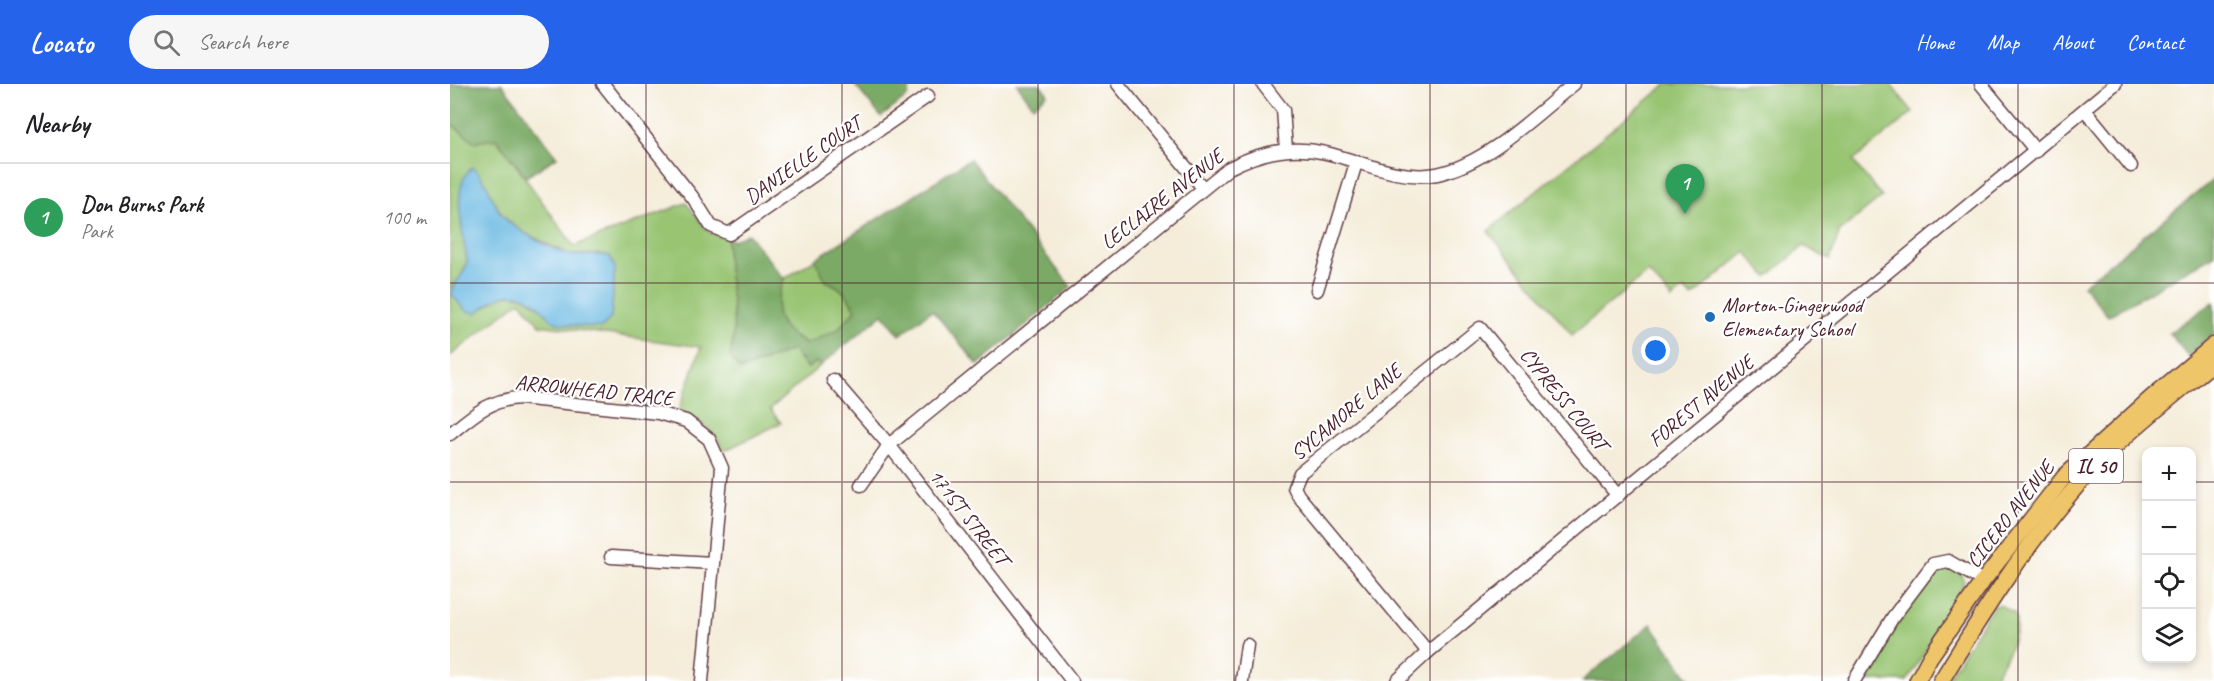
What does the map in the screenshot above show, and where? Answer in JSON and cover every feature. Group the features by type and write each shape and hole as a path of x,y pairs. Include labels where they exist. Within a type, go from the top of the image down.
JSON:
{"main road":[{"name":"CICERO AVENUE","path":"1917,681 1930,657 1983,580 2064,477 2120,424 2214,345"},
{"name":"CICERO AVENUE","path":"1941,681 1998,589 2076,487 2122,440 2214,362"},
{"path":"1983,580 1998,589"}],"street":[{"name":"DANIELLE COURT","path":"603,84 694,200 711,226 729,234 928,96"},
{"path":"1118,84 1203,188"},
{"path":"1263,84 1283,110 1286,149"},
{"name":"LECLAIRE AVENUE","path":"861,485 889,445 1229,168 1245,160 1286,149 1326,153 1394,173 1420,176 1439,173 1467,165 1490,151 1574,84"},
{"path":"1981,84 2036,151"},
{"name":"FOREST AVENUE","path":"1397,681 1428,652 2115,84"},
{"path":"2085,110 2131,166"},
{"path":"1317,290 1356,163"},
{"name":"CYPRESS COURT","path":"1480,328 1618,495"},
{"name":"SYCAMORE LANE","path":"1428,652 1298,495 1294,487 1300,473 1480,328"},
{"name":"171ST STREET","path":"832,380 889,445 1072,681"},
{"name":"ARROWHEAD TRACE","path":"450,434 484,407 509,399 658,413 686,421 709,439 722,468 702,681"},
{"path":"611,557 712,563"},
{"path":"1854,681 1893,616 1930,566 1936,562 1948,561 1983,580"},
{"path":"1242,681 1247,645"}],"green space":[{"path":"450,84 502,84 557,157 526,177 497,139 474,142 450,123"},
{"path":"854,84 911,84 908,96 881,117"},
{"path":"1017,84 1040,84 1048,94 1033,106"},
{"path":"1667,84 1890,84 1913,112 1853,161 1882,197 1840,231 1830,260 1804,246 1767,277 1746,252 1692,297 1684,289 1672,299 1648,272 1572,335 1488,231"},
{"path":"450,123 474,142 497,139 574,246 686,203 710,233 727,238 734,327 731,357 740,370 793,350 807,368 817,362 820,366 770,409 781,423 724,451 705,426 679,410 701,347 540,325 520,301 450,356","holes":["490,195 502,215 520,231 571,255 610,256 615,268 611,318 556,322 535,303 518,295 500,298 476,313 452,287 462,275 467,262 460,207"]},
{"path":"970,159 1071,287 978,365 932,310 900,335 883,314 820,366 817,362 807,368 793,350 740,370 730,357 733,342 733,312 727,238 733,240 748,234 784,279 778,301 778,318 787,331 806,344 837,330 856,310 844,292 826,281 815,259"},
{"path":"2214,179 2214,255 2108,316 2083,285"},
{"path":"815,259 826,281 844,292 856,310 837,330 806,344 788,334 777,316 778,295 784,279"},
{"path":"2214,302 2214,333 2188,356 2169,333"},
{"path":"1949,568 1959,570 1964,582 1959,595 1907,681 1863,681 1901,616 1937,570"},
{"path":"2000,605 2015,614 2016,631 2010,649 1992,681 1946,681 1993,606"},
{"path":"1651,624 1691,681 1582,681"}],"water":[{"path":"472,167 485,182 501,214 524,232 545,245 565,253 610,256 615,268 611,318 602,328 555,322 538,305 521,295 506,295 476,313 466,311 452,295 454,286 467,262 459,203 462,183"}],"place":[{"name":"Don Burns Park","path":"1685,214"},
{"name":"Morton-Gingerwood Elementary School","path":"1710,317"}]}
